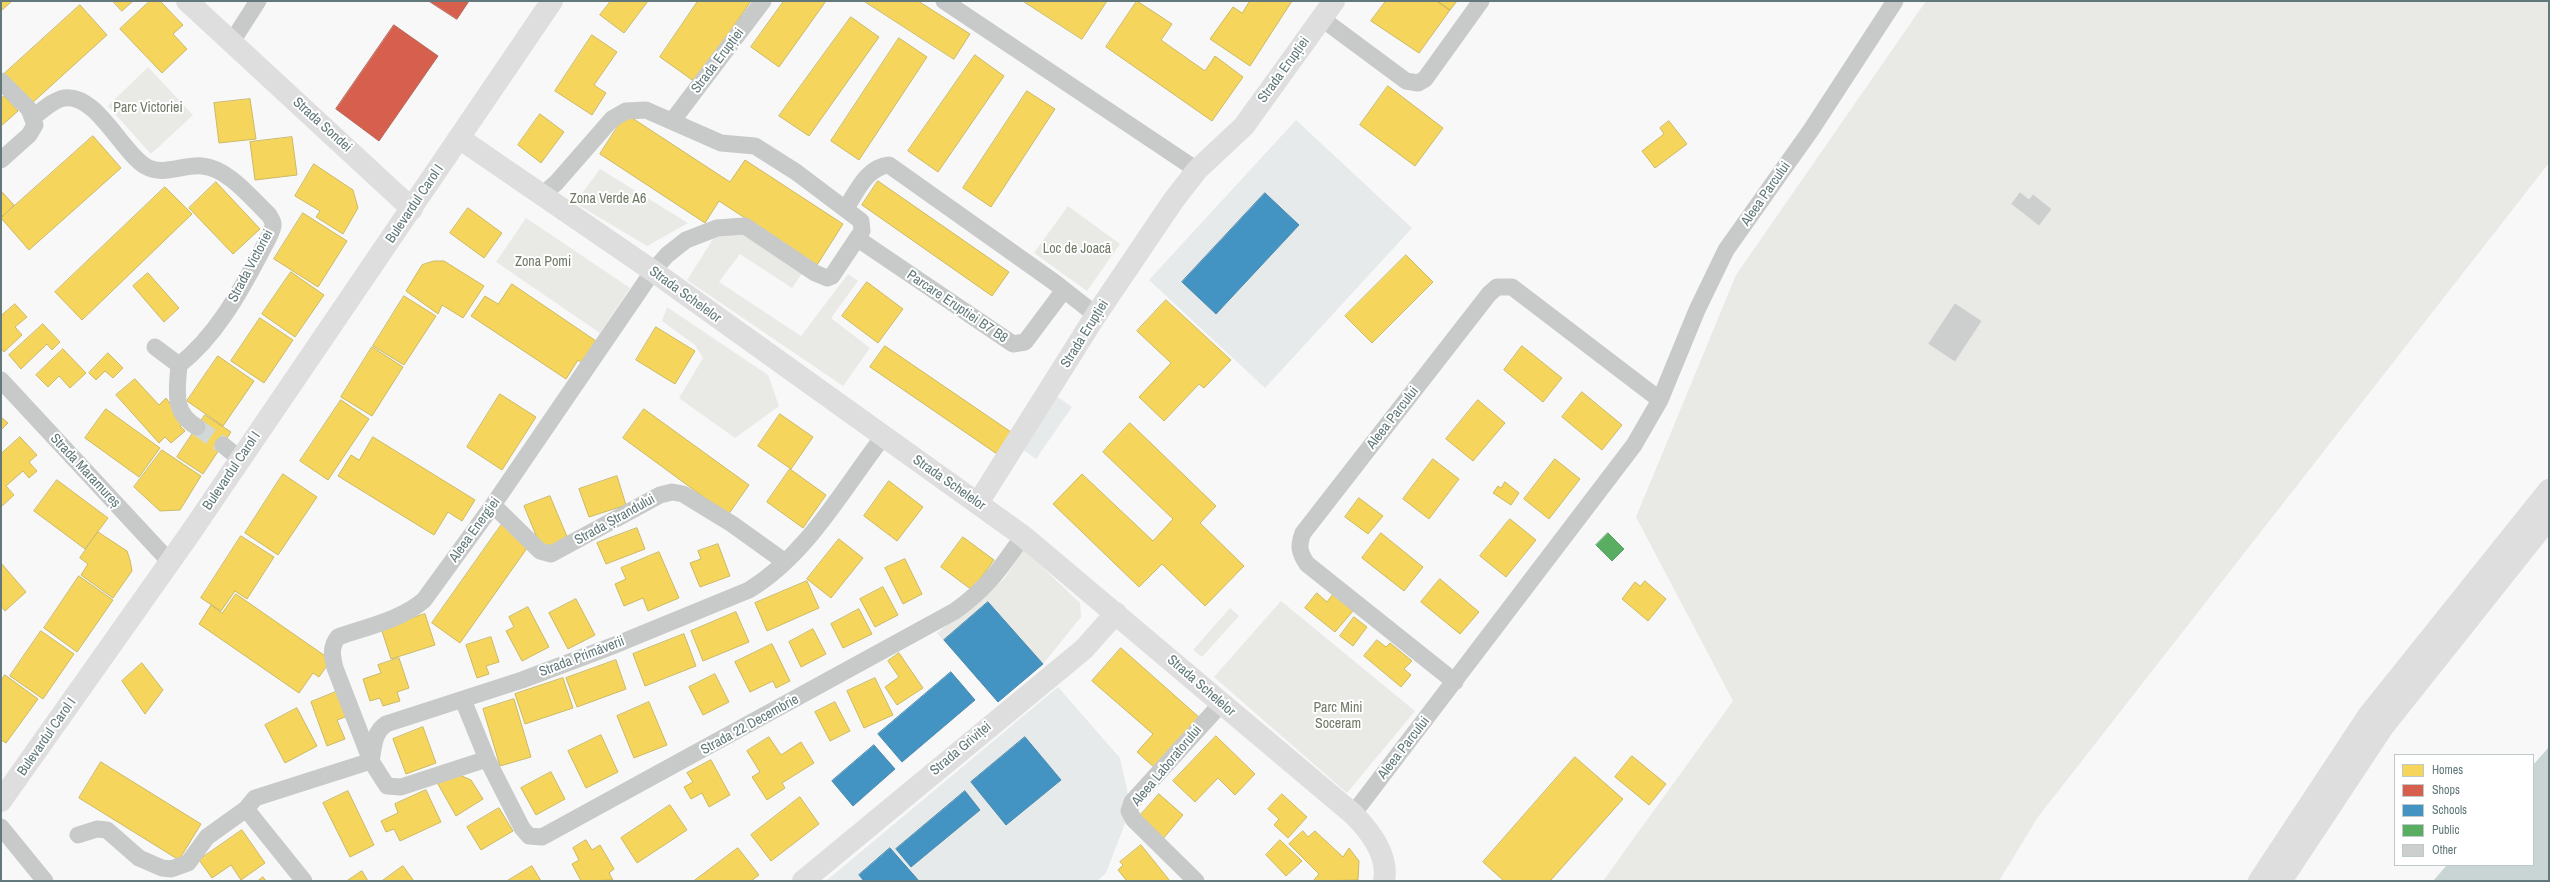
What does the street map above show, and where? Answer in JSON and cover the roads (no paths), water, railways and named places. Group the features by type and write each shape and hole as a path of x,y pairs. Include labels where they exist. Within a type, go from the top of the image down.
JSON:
{"main road":[{"name":"Strada Sondei","path":"187,1 412,209"},
{"name":"Bulevardul Carol I","path":"1,801 170,562 412,209 552,1"},
{"name":"Strada Erupției","path":"978,503 1096,315 1173,202 1197,170 1244,126 1334,1"},
{"name":"Strada Schelelor","path":"459,138 653,271 1023,536 1353,814 1369,830 1383,859 1384,881"},
{"path":"2259,881 2368,716 2549,490"},
{"path":"2281,881 2384,727 2549,518"},
{"name":"Strada Griviței","path":"803,881 1084,649 1116,613"}],"street":[{"path":"231,43 258,1"},
{"name":"Strada Erupției","path":"673,120 763,1"},
{"path":"944,1 1197,170"},
{"path":"1322,18 1406,81 1418,83 1425,79 1481,1"},
{"name":"Aleea Parcului","path":"1353,814 1634,445 1660,400 1697,310 1726,250 1811,130 1896,1"},
{"path":"1,81 29,109 35,125 29,135 1,160"},
{"name":"Strada Victoriei","path":"33,117 63,98 72,98 83,102 113,131 134,158 146,166 160,171 201,166 219,170 269,215 273,224 272,231 226,313 193,354 179,365"},
{"path":"542,195 556,183 612,119 626,111 646,110 673,120 721,143 755,146 846,208 861,221 862,231 858,239"},
{"path":"846,208 874,169 889,166 1064,290 1096,315"},
{"name":"Aleea Energiei","path":"372,761 335,668 331,653 332,645 338,637 402,614 414,608 424,600 493,505 653,271 667,256 686,240 717,228 745,226 815,273 827,278 832,276 858,239"},
{"name":"Parcare Eruptiei B7 B8","path":"858,239 1013,344 1025,342 1064,290"},
{"name":"Aleea Parcului","path":"1455,682 1307,564 1301,555 1298,544 1303,533 1489,294 1497,287 1512,287 1660,400"},
{"path":"154,347 179,365 176,398 180,412 188,422 197,427"},
{"name":"Strada Maramureș","path":"1,380 170,562"},
{"name":"Strada Primăverii","path":"372,761 375,737 380,728 395,721 463,700 615,645 749,590 765,581 810,536 883,437"},
{"path":"223,445 240,459"},
{"name":"Strada Ștrandului","path":"493,505 540,551 551,554 660,495 672,492 683,494 732,524 785,562"},
{"name":"Strada 22 Decembrie","path":"463,700 487,759 522,828 529,836 535,838 550,835 955,611 974,598 993,580 1023,536"},
{"name":"Aleea Laboratorului","path":"1196,881 1134,820 1129,811 1132,802 1221,704"},
{"path":"78,835 97,829 107,830 139,858 162,868 171,869 188,863 207,837 246,809 259,796 372,761 383,781 393,788 401,787 487,759"},
{"path":"246,809 304,881"},
{"path":"1,827 45,881"}],"tunnel":[{"path":"197,427 223,445"}],"park label":[{"name":"Parc Victoriei","path":"148,108"},
{"name":"Zona Verde A6","path":"608,199"},
{"name":"Loc de Joacă","path":"1077,249"},
{"name":"Zona Pomi","path":"543,262"},
{"name":"Parc Mini Soceram","path":"1338,716"}]}
